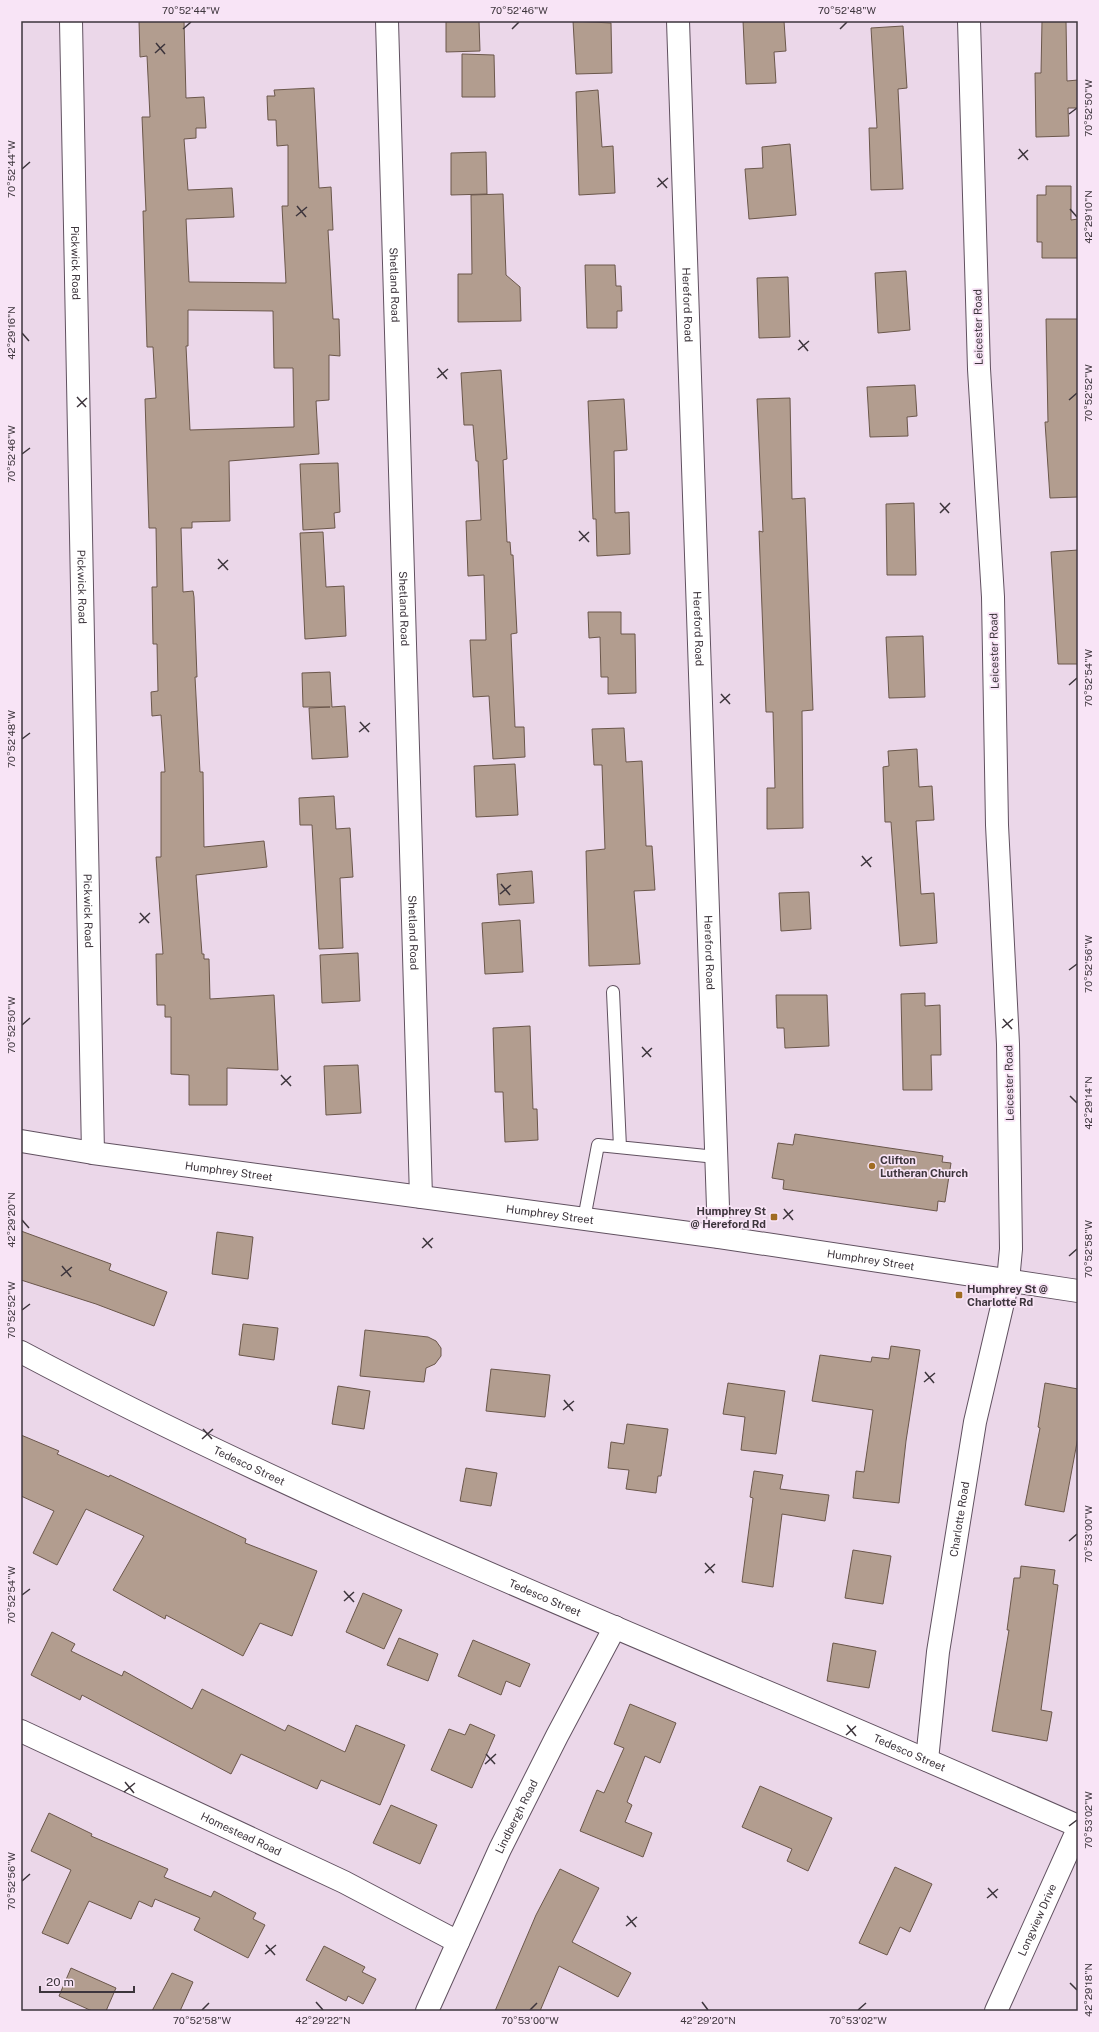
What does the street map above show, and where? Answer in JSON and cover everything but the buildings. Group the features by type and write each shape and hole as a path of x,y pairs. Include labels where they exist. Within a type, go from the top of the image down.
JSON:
{"street":[{"name":"Pickwick Road","path":"71,21 93,1153"},
{"name":"Shetland Road","path":"387,21 422,1197"},
{"name":"Hereford Road","path":"678,21 719,1237"},
{"name":"Leicester Road","path":"969,21 979,369 993,597 997,825 1008,1044 1011,1249 1008,1281"},
{"name":"Humphrey Street","path":"21,1141 93,1153 719,1237 1078,1291"},
{"name":"Charlotte Road","path":"927,1760 938,1652 975,1422 1008,1281"},
{"name":"Tedesco Street","path":"21,1352 247,1464 479,1571 615,1627 927,1760 1078,1828"},
{"name":"Lindbergh Road","path":"427,2011 504,1842 557,1736 615,1627"},
{"name":"Homestead Road","path":"21,1731 344,1882 458,1942"},
{"name":"Longview Drive","path":"996,2011 1078,1828"}],"lane":[{"path":"614,992 620,1147"},
{"path":"584,1219 598,1145 716,1157"}],"place":[{"name":"Clifton Lutheran Church","path":"872,1166"},
{"name":"Humphrey St @ Hereford Rd","path":"774,1217"},
{"name":"Humphrey St @ Charlotte Rd","path":"959,1295"}]}
